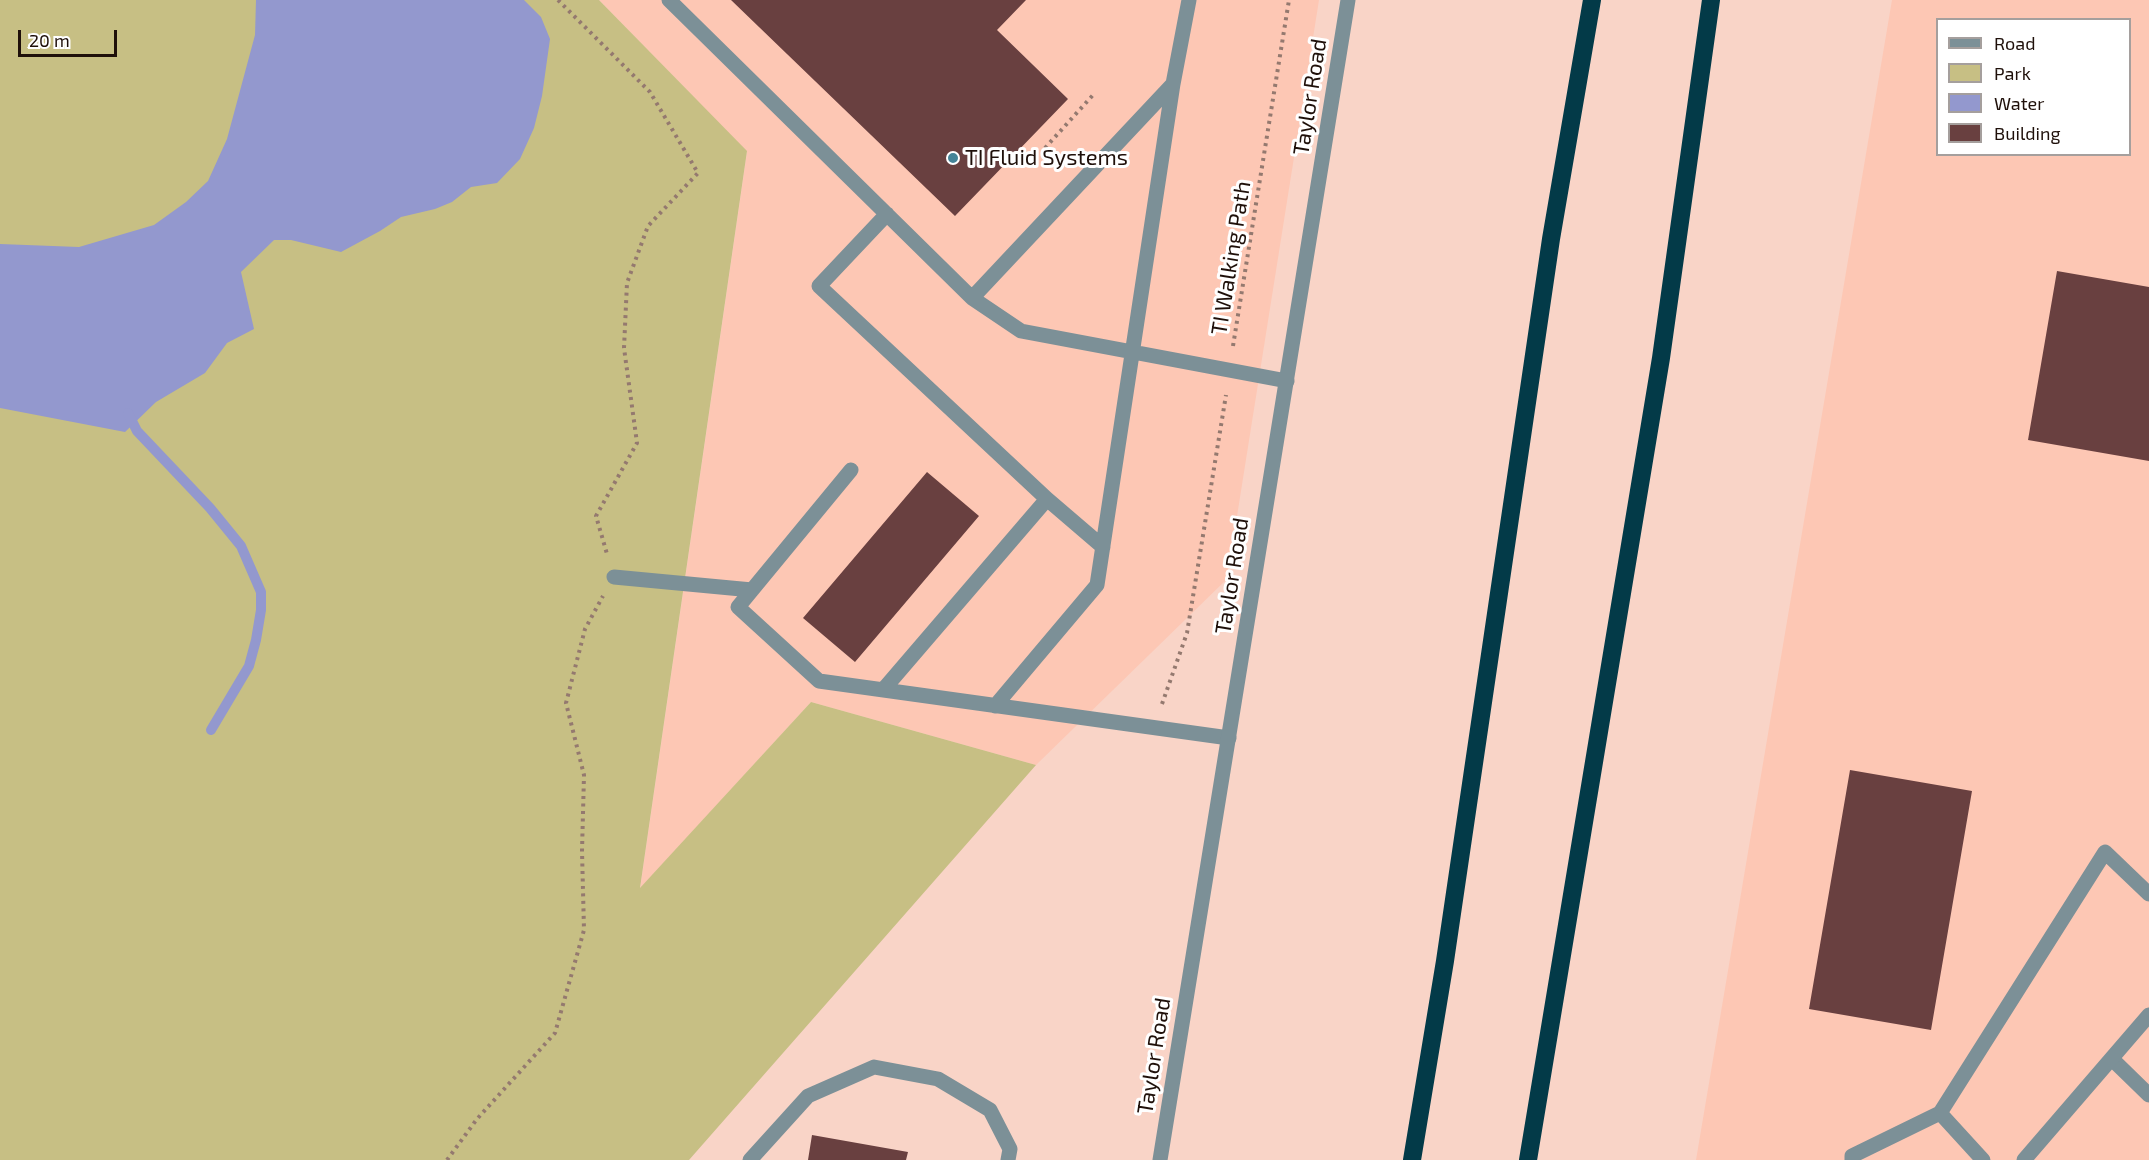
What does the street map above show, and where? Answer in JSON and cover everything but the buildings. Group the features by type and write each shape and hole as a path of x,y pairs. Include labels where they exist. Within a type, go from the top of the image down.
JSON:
{"highway":[{"path":"1412,1160 1445,961 1551,239 1592,0"},
{"path":"1528,1160 1660,358 1711,0"}],"street":[{"path":"669,0 972,298 1022,331 1287,381"},
{"path":"995,706 1097,585 1173,84 1189,0"},
{"name":"Taylor Road","path":"1160,1160 1348,0"},
{"path":"972,298 1173,84"},
{"path":"887,214 819,286 1047,499 1103,547"},
{"path":"851,470 738,607 819,681 1228,738"},
{"path":"883,690 1047,499"},
{"path":"614,577 752,590"},
{"path":"1852,1160 1852,1156 1940,1113 2105,852 2149,894"},
{"path":"2024,1160 2149,1015"},
{"path":"2112,1059 2149,1095"},
{"path":"750,1160 808,1096 874,1067 938,1079 990,1110 1010,1149 1008,1160"},
{"path":"1940,1113 1983,1160"}],"path":[{"name":"TI Walking Path","path":"1154,728 1187,633 1289,0"},
{"path":"1045,148 1093,95"}],"shaded area":[{"path":"599,0 1319,0 1227,579 1036,765 811,702 640,889 747,152"},
{"path":"1892,0 2149,0 2149,1160 1696,1160"}],"green space":[{"path":"0,0 599,0 747,151 640,888 811,702 1036,765 689,1160 0,1160"}],"water":[{"path":"256,0 524,0 541,17 550,39 542,96 534,128 520,159 497,183 471,187 452,202 435,209 401,217 341,252 291,240 274,240 241,272 254,329 227,343 205,373 156,402 125,432 0,408 0,244 79,247 154,225 186,202 208,181 227,139 255,35"}],"waterway":[{"path":"128,413 137,431 210,508 241,546 261,592 261,610 249,666 211,730"}],"place":[{"name":"TI Fluid Systems","path":"953,158"}]}
